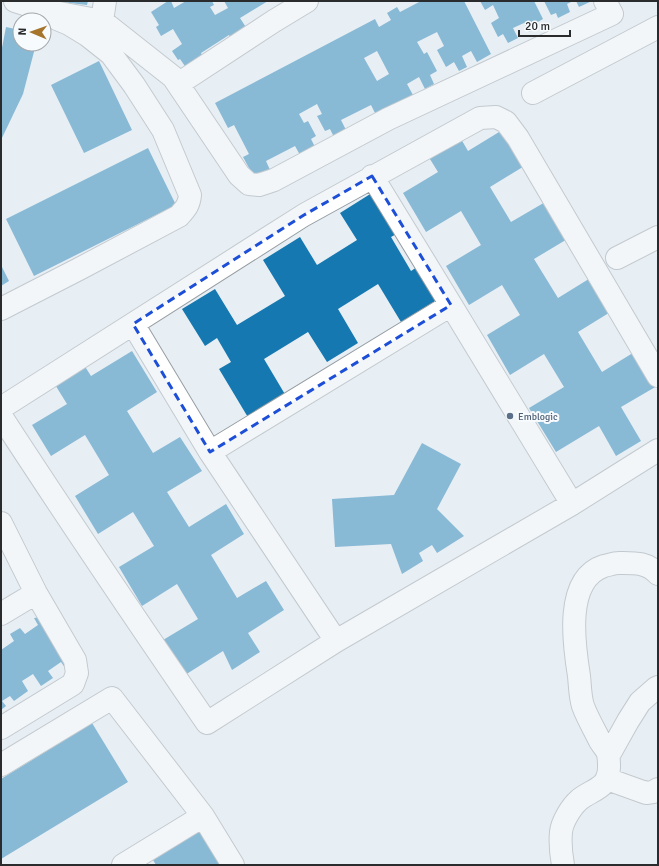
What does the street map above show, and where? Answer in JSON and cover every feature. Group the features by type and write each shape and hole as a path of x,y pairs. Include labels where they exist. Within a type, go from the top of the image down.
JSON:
{"street":[{"path":"15,1 43,10 103,11 174,77 239,175 248,184 260,185 274,180 388,119 612,14 605,1"},
{"path":"178,84 307,1"},
{"path":"1,6 48,16 69,24 87,35 111,54 134,85 163,130 190,195 187,208 179,216 1,309"},
{"path":"533,93 658,27"},
{"path":"1,408 304,214 480,118 496,117 506,122 526,152 658,376"},
{"path":"372,176 572,504"},
{"path":"617,258 658,237"},
{"path":"210,452 452,305"},
{"path":"133,324 210,452 336,641"},
{"path":"1,416 72,526 207,723 336,641 572,504 658,450"},
{"path":"1,523 36,593 75,660 77,672 74,684 1,728"},
{"path":"609,755 600,741 583,705 576,660 573,626 576,602 580,589 589,576 598,568 615,563 639,564 653,569 658,574"},
{"path":"1,614 36,593"},
{"path":"563,865 561,830 566,818 572,807 579,800 600,787 607,779 609,755 640,702 658,687"},
{"path":"1,765 112,698 203,816 233,865"},
{"path":"607,779 646,793 653,792 658,789"},
{"path":"123,865 203,816"}],"highlighted area":[{"path":"372,176 451,305 210,452 133,324 304,215"}],"building":[{"path":"61,1 88,1 87,5"},
{"path":"168,1 171,1 174,8 186,1 212,1 214,5 210,7 215,15 228,8 224,1 268,1 240,18 249,32 233,41 229,35 201,53 204,59 187,69 172,51 182,44 173,29 161,36 156,27 159,25 151,12"},
{"path":"421,1 464,1 491,54 477,62 471,51 462,56 467,67 459,71 454,62 446,67 437,50 444,46 437,32 417,42 424,54 427,52 437,71 430,75 434,84 425,89 419,77 407,84 413,95 376,115 371,105 341,120 346,130 334,137 330,129 325,131 317,116 322,114 317,104 299,114 304,123 308,121 316,136 311,139 315,147 300,155 295,146 266,161 270,170 255,179 243,157 249,154 234,125 228,128 215,103 375,19 379,27 391,20 387,13 397,7 400,12","holes":["377,51 389,74 377,81 364,58"]},
{"path":"480,1 534,1 543,19 536,23 538,28 529,32 524,23 513,28 518,38 508,43 503,34 498,37 491,23 499,18 493,5 485,10"},
{"path":"544,1 573,1 567,4 570,12 558,18 556,13 551,15"},
{"path":"576,1 592,1 579,7"},
{"path":"6,27 12,28 12,52 34,52 23,94 1,140 1,53"},
{"path":"99,61 132,130 84,153 51,85"},
{"path":"504,129 526,165 490,187 511,222 547,201 569,238 534,259 558,298 592,277 612,311 578,332 602,372 636,351 657,386 621,407 641,441 616,456 599,426 556,452 529,408 564,387 544,354 510,375 487,335 520,315 502,285 469,305 446,266 481,245 461,211 426,232 403,193 438,172 425,151 457,132 468,151"},
{"path":"148,148 176,205 34,276 6,219"},
{"path":"375,191 400,232 391,237 411,271 420,265 440,298 401,322 378,284 338,309 358,343 327,362 308,332 264,359 286,396 249,419 219,369 231,362 217,338 205,346 182,309 215,289 237,325 285,296 263,260 300,237 317,265 357,240 340,213"},
{"path":"1,265 9,281 1,286"},
{"path":"132,351 157,392 127,411 153,453 180,437 202,471 167,492 189,527 226,504 244,534 211,555 237,598 266,581 284,610 248,633 260,652 232,670 223,651 185,675 163,640 198,619 177,584 142,606 119,567 154,546 133,512 98,534 75,496 109,475 85,435 51,456 32,425 67,404 54,383 84,365 91,376"},
{"path":"422,443 461,464 437,509 464,536 437,553 432,545 419,553 423,561 402,574 391,544 335,547 332,499 394,495"},
{"path":"41,617 68,667 68,672 61,662 48,671 53,678 41,686 33,674 22,681 28,691 14,701 10,696 2,701 6,706 1,710 1,650 14,641 10,634 20,628 25,634 38,625 34,618"},
{"path":"92,723 128,782 1,859 1,779"},
{"path":"201,830 222,865 156,865 153,860"}],"place":[{"name":"Emblogic","path":"510,416"}]}
